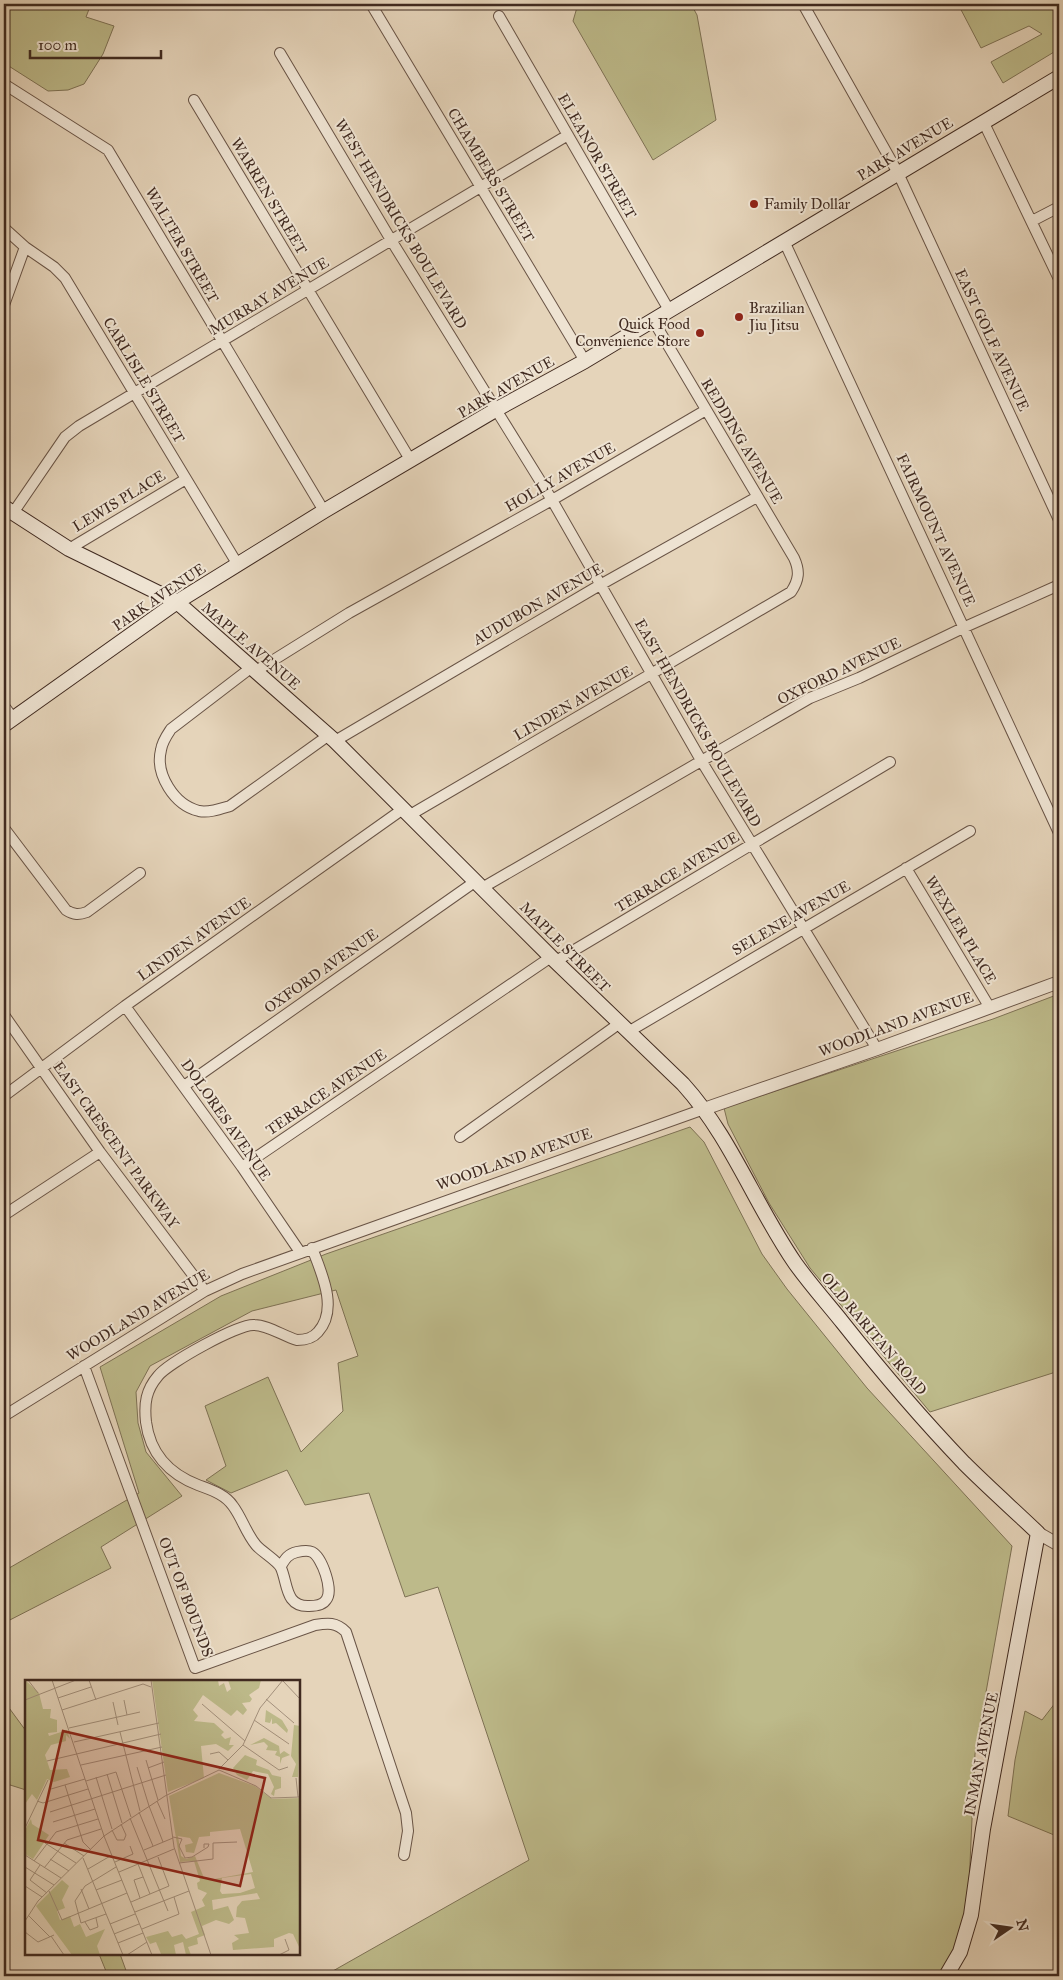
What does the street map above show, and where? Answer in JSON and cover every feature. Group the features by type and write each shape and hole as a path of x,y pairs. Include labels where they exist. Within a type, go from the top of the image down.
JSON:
{"main road":[{"name":"PARK AVENUE","path":"8,722 176,602 497,410 585,361 1059,77"},
{"name":"MAPLE AVENUE","path":"8,510 69,549 176,602 332,738 407,812"},
{"name":"MAPLE STREET","path":"407,812 624,1028 683,1084 704,1110"},
{"name":"OLD RARITAN ROAD","path":"704,1110 731,1150 775,1234 797,1266 890,1380 933,1429 1038,1534"},
{"name":"INMAN AVENUE","path":"946,1976 960,1952 972,1915 983,1829 1038,1534"}],"street":[{"name":"CHAMBERS STREET","path":"372,4 585,361"},
{"name":"EAST GOLF AVENUE","path":"803,4 898,172 1059,520"},
{"name":"ELEANOR STREET","path":"499,16 668,310"},
{"name":"WEST HENDRICKS BOULEVARD","path":"280,53 391,240 497,410"},
{"name":"WALTER STREET","path":"4,84 108,150 324,512"},
{"name":"WARREN STREET","path":"194,100 411,461"},
{"path":"983,121 1059,279"},
{"name":"MURRAY AVENUE","path":"8,510 65,437 79,426 568,135"},
{"path":"1032,221 1059,207"},
{"name":"CARLISLE STREET","path":"4,228 25,247 54,267 65,278 238,565"},
{"name":"FAIRMOUNT AVENUE","path":"784,241 965,627 1059,833"},
{"path":"4,305 25,247"},
{"name":"REDDING AVENUE","path":"653,320 794,558 798,571 798,580"},
{"name":"EAST HENDRICKS BOULEVARD","path":"497,410 552,500 702,762 805,928 877,1049"},
{"name":"HOLLY AVENUE","path":"254,669 348,613 552,500 706,410"},
{"name":"LEWIS PLACE","path":"69,549 186,479"},
{"name":"AUDUBON AVENUE","path":"254,669 171,729 164,740 159,762 169,788 187,806 200,811 214,811 230,806 332,738 758,497"},
{"name":"LINDEN AVENUE","path":"4,1096 125,1006 407,812 652,675 791,592 798,580"},
{"name":"OXFORD AVENUE","path":"184,1086 479,884 702,762 810,698 859,678 965,627 1059,586"},
{"path":"4,706 8,722"},
{"name":"TERRACE AVENUE","path":"242,1167 554,959 752,845 890,762"},
{"path":"4,828 66,910 73,914 80,915 87,912 140,873"},
{"name":"SELENE AVENUE","path":"460,1137 624,1028 805,928 970,831"},
{"name":"WEXLER PLACE","path":"906,868 990,1008"},
{"name":"WOODLAND AVENUE","path":"4,1416 205,1291 242,1274 877,1049 1059,982"},
{"name":"DOLORES AVENUE","path":"125,1006 242,1167 300,1252"},
{"name":"EAST CRESCENT PARKWAY","path":"4,1015 100,1152 205,1291"},
{"path":"4,1216 100,1152"},
{"path":"281,1566 286,1557 291,1554 304,1551 312,1552 320,1560 326,1577 329,1589 326,1600 323,1603 312,1606 296,1604 288,1592 281,1566 256,1546 248,1535 233,1505 226,1498 181,1478 170,1470 152,1446 147,1432 144,1405 146,1394 160,1373 185,1356 241,1327 259,1325 297,1340 303,1340 316,1335 324,1322 327,1302 322,1276 312,1248"},
{"name":"OUT OF BOUNDS","path":"84,1366 195,1668 315,1625 334,1623 346,1632 406,1813 408,1831 404,1855"},
{"name":"OLD RARITAN ROAD","path":"1038,1534 1059,1546"}],"shaded area":[{"path":"4,4 91,4 86,17 114,26 103,54 84,84 68,90 48,91 4,63"},
{"path":"578,4 691,4 697,15 716,120 653,160 573,21"},
{"path":"958,4 1059,4 1059,49 1003,83 991,62 1042,34 1029,26 981,48"},
{"path":"1059,994 1059,1371 930,1412 810,1268 769,1203 728,1124 724,1108 993,1019"},
{"path":"690,1127 704,1142 762,1254 787,1289 867,1388 1012,1546 975,1754 968,1907 954,1951 940,1976 324,1976 529,1860 438,1587 405,1597 369,1493 305,1505 287,1470 231,1493 206,1480 226,1466 205,1406 268,1377 301,1452 343,1411 338,1363 358,1356 336,1290 252,1311 150,1366 136,1392 138,1423 146,1452 182,1496 101,1547 111,1568 4,1623 4,1571 139,1493 100,1367 221,1296 326,1254"},
{"path":"1059,1698 1059,1837 1008,1816 1015,1760 1025,1711 1042,1720"},
{"path":"4,1701 25,1730 25,1790 7,1784 4,1785"},
{"path":"99,1955 120,1955 128,1976 108,1976"}],"place":[{"name":"Family Dollar","path":"754,204"},
{"name":"Brazilian Jiu Jitsu","path":"739,317"},
{"name":"Quick Food Convenience Store","path":"700,333"}]}
